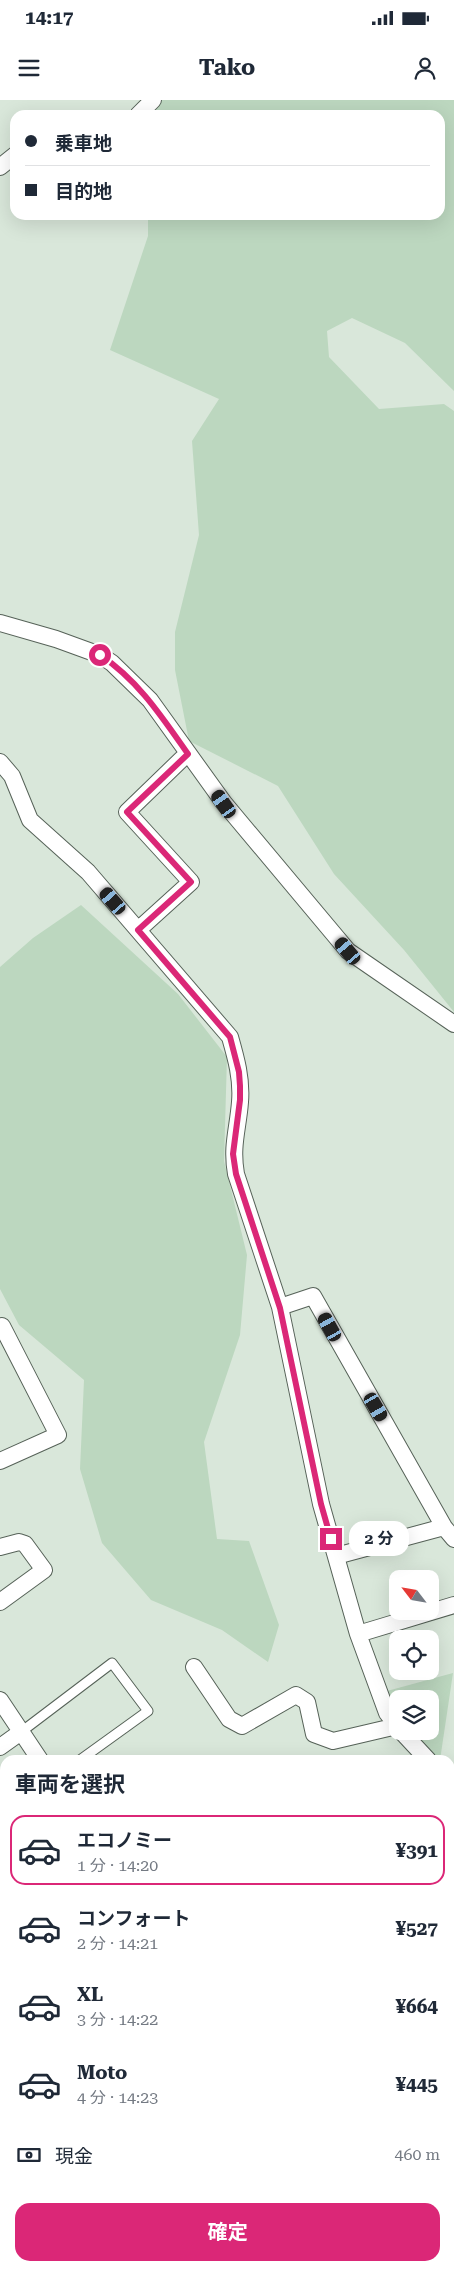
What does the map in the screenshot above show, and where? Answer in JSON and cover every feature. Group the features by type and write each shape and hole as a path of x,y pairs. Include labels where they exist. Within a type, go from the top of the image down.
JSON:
{"street":[{"path":"143,110 152,100"},
{"path":"0,167 10,159"},
{"path":"0,623 56,639 100,655 112,663 150,700 224,804 348,951 454,1024"},
{"path":"138,930 191,882 127,812 188,754"},
{"path":"0,762 12,776 30,820 88,872 230,1037 239,1072 240,1100 233,1154 236,1174 280,1308 321,1504 358,1634 389,1716"},
{"path":"280,1308 314,1296 449,1533 336,1556"},
{"path":"0,1461 58,1435 2,1326"},
{"path":"0,1547 19,1542 26,1544 44,1570 0,1602"},
{"path":"358,1634 454,1605"},
{"path":"194,1668 229,1719 242,1726 296,1695 307,1702 314,1734 333,1741 389,1730"},
{"path":"0,1700 37,1755"},
{"path":"0,1747 22,1732"},
{"path":"409,1740 423,1755"}],"lane":[{"path":"22,1732 112,1663 148,1711 87,1755"}],"green space":[{"path":"145,100 454,100 454,391 405,343 352,318 327,331 329,357 379,409 444,404 454,411 454,1012 404,950 334,874 278,786 189,741 175,670 175,632 199,535 192,441 219,399 110,350 148,236 148,220 445,220 445,110 145,110"},
{"path":"81,905 178,994 227,1057 224,1161 247,1255 240,1335 204,1442 217,1539 249,1541 279,1625 268,1662 222,1630 151,1600 102,1543 80,1469 84,1380 19,1325 0,1289 0,967 33,938"},
{"path":"453,1673 441,1755 434,1755 419,1740 439,1740 439,1690 391,1690 427,1680 439,1680 439,1677"}],"route":[{"path":"100,655 112,663 150,700 188,754 127,812 191,882 138,930 230,1037 239,1072 240,1086 233,1154 236,1174 280,1308 321,1504 331,1539"}]}
